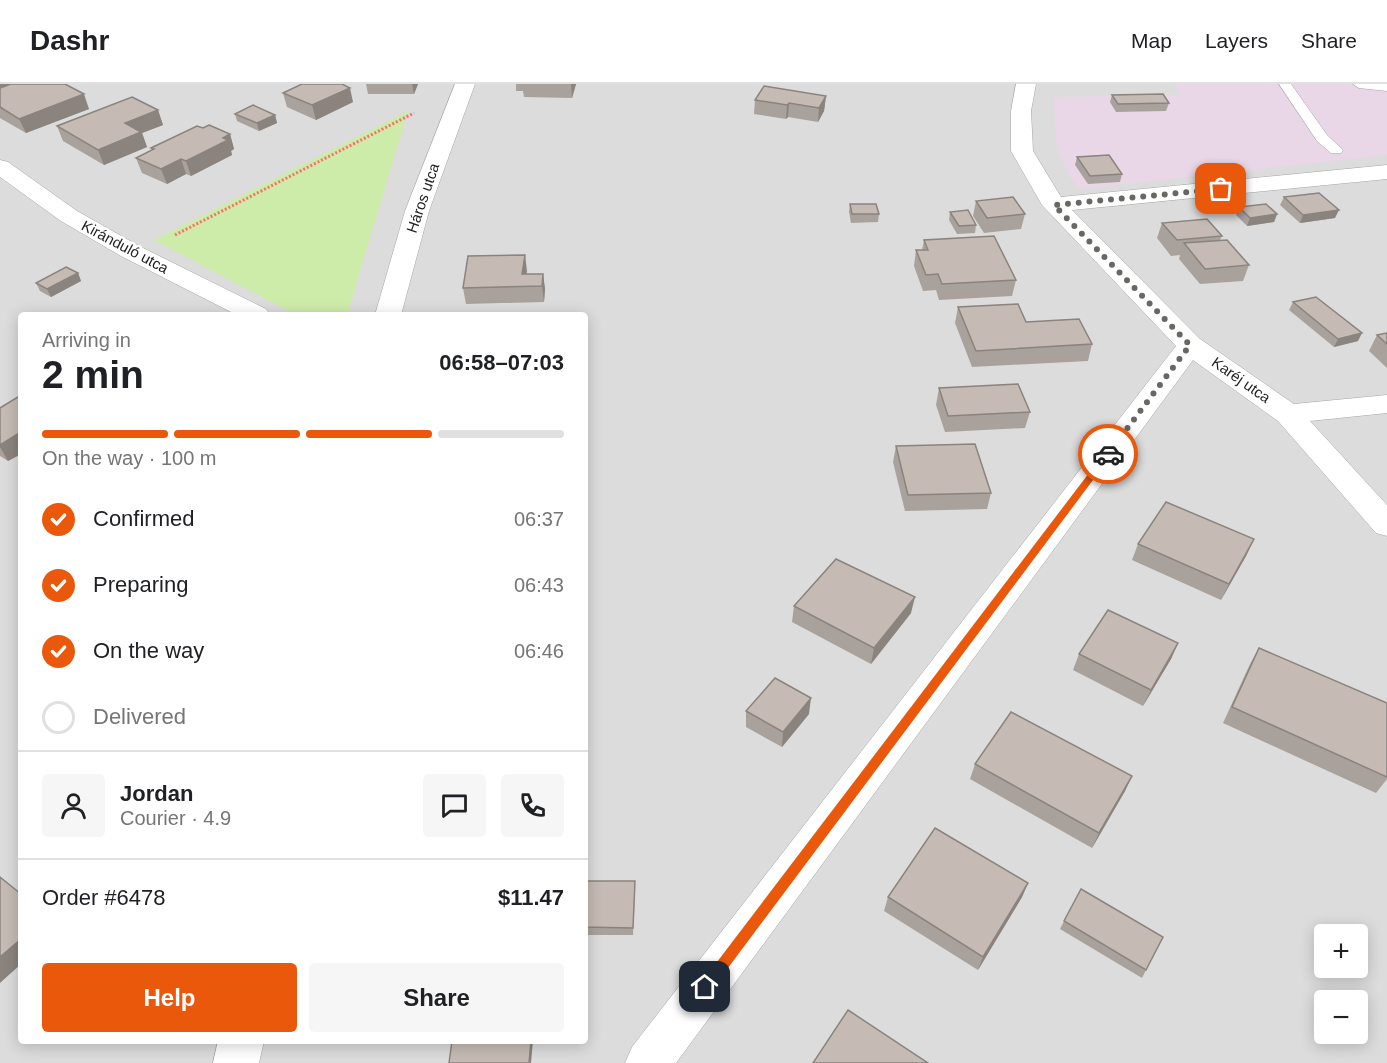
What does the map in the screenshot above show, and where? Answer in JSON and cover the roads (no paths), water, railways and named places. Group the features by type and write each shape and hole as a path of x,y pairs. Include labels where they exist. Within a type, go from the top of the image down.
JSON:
{"street":[{"name":"Háros utca","path":"389,312 417,211 465,84"},
{"name":"Karéj utca","path":"1026,84 1021,111 1022,151 1054,205 1190,345 1288,414 1387,525"},
{"name":"Kiránduló utca","path":"0,167 69,216 130,251 251,312"},
{"path":"1054,205 1387,172"},
{"path":"648,1063 1190,345"},
{"path":"1288,414 1387,404"},
{"path":"236,1063 240,1044"}],"lane":[{"path":"1285,84 1322,138 1336,150"},
{"path":"1359,84 1387,87"}]}
